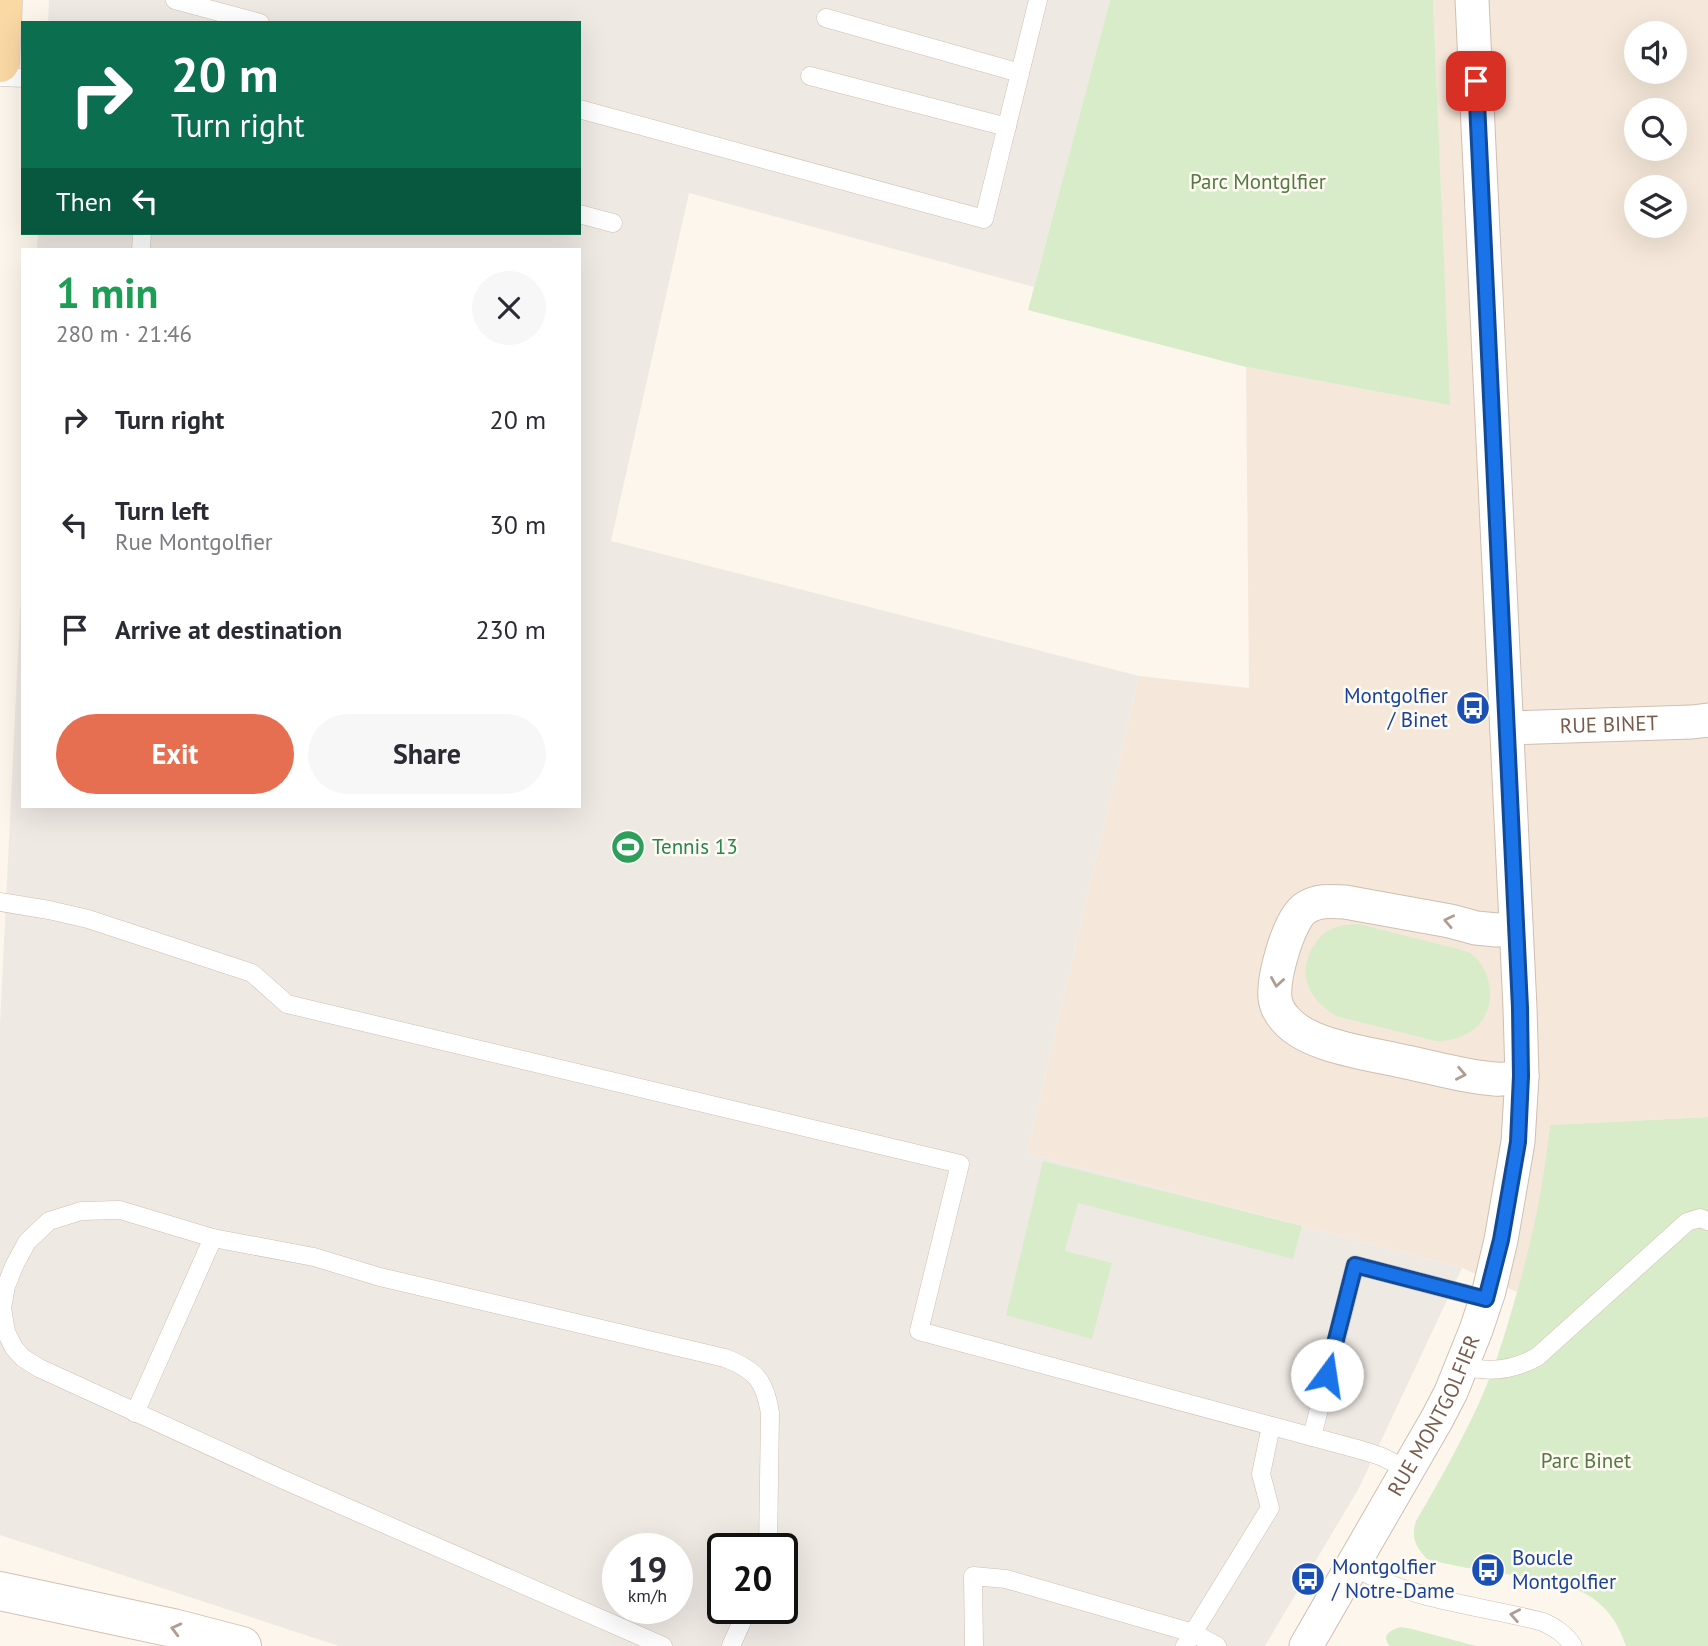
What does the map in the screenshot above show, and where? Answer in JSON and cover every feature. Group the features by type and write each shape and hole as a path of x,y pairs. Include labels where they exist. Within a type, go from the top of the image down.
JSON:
{"main road":[{"path":"0,63 3,0"}],"street":[{"name":"RUE MONTGOLFIER","path":"1306,1646 1437,1419 1462,1365 1486,1299 1501,1240 1518,1142 1521,1076 1516,929 1472,0"},
{"name":"RUE BINET","path":"1507,727 1708,720"},
{"path":"1516,929 1476,928 1345,902 1311,904 1302,911 1288,932 1276,980 1275,999 1278,1010 1296,1030 1321,1041 1466,1075 1499,1080 1521,1076"},
{"path":"12,1593 242,1646"}],"lane":[{"path":"175,0 253,21"},
{"path":"581,110 984,219 1038,0"},
{"path":"826,18 1020,74"},
{"path":"810,76 1007,127"},
{"path":"0,77 21,78"},
{"path":"581,215 613,223"},
{"path":"0,902 88,919 252,973 287,1004 960,1164 919,1331 1380,1456 1407,1469"},
{"path":"663,1646 135,1413 23,1358 13,1348 6,1332 1,1308 6,1286 27,1242 49,1221 81,1211 120,1210 214,1238 314,1257 380,1276 740,1363 760,1381 767,1396 770,1413 768,1533"},
{"path":"1462,1365 1473,1369 1499,1370 1537,1357 1687,1222 1700,1218 1708,1221"},
{"path":"135,1413 214,1238"},
{"path":"1312,1437 1355,1265 1486,1299"},
{"path":"1189,1639 1270,1508 1261,1474 1271,1426"},
{"path":"1352,1566 1388,1585 1422,1596 1543,1622 1558,1629 1573,1646"},
{"path":"974,1646 973,1576 1006,1579 1217,1646"},
{"path":"732,1646 741,1624"}],"shaded area":[{"path":"49,0 1110,0 1034,287 689,193 611,541 1139,676 1027,1153 1462,1268 1359,1488 1265,1646 339,1646 0,1535 0,1024 21,592 21,808 581,808 581,248 37,248 38,235 581,235 581,21 48,21"},
{"path":"1433,0 1708,0 1708,1117 1550,1125 1545,1171 1529,1254 1517,1292 1462,1268 1027,1153 1139,676 1249,688 1246,367 1449,404"}],"green space":[{"name":"Parc Montglfier","path":"1110,0 1433,0 1450,405 1246,367 1028,310"},
{"path":"1359,924 1473,955 1486,972 1490,993 1489,1005 1479,1024 1460,1037 1436,1041 1336,1016 1327,1010 1308,986 1308,958 1315,943 1326,932 1340,926"},
{"name":"Parc Binet","path":"1708,1117 1708,1646 1626,1646 1618,1626 1607,1611 1579,1590 1545,1580 1427,1559 1415,1541 1414,1532 1416,1521 1472,1418 1498,1356 1533,1230 1550,1125"},
{"path":"1043,1161 1302,1226 1293,1259 1078,1203 1065,1251 1112,1263 1092,1339 1006,1315"},
{"path":"1401,1627 1476,1646 1390,1646 1386,1636 1390,1631"}],"place":[{"name":"Montgolfier / Binet","path":"1473,708"},
{"name":"Tennis 13","path":"628,847"},
{"name":"Boucle Montgolfier","path":"1488,1570"},
{"name":"Montgolfier / Notre-Dame","path":"1308,1579"}],"route":[{"path":"1327,1375 1355,1265 1486,1299 1501,1240 1518,1142 1520,1008 1476,81"}]}
